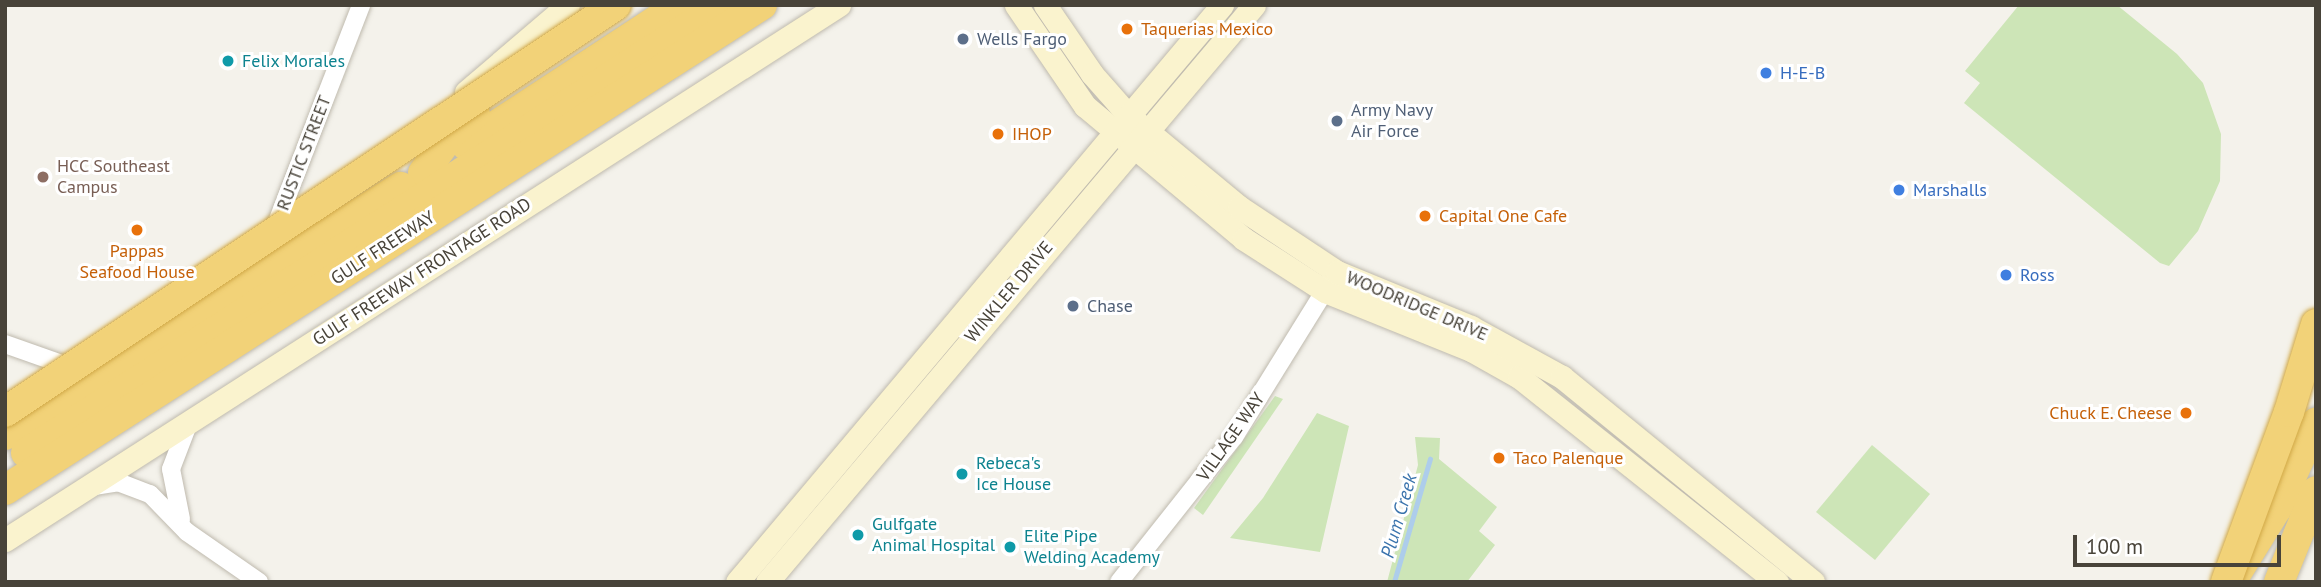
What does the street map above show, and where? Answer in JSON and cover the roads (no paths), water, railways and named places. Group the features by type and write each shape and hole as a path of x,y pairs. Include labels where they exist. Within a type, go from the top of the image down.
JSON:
{"highway":[{"path":"423,173 454,131 608,5"},
{"path":"5,412 616,5"},
{"path":"5,435 423,173 680,5"},
{"name":"GULF FREEWAY","path":"5,466 722,5"},
{"name":"GULF FREEWAY","path":"5,490 762,5"},
{"path":"2228,582 2289,412 2316,324"},
{"path":"2228,582 2277,508 2316,423"},
{"path":"2279,582 2316,491"}],"main road":[{"path":"5,397 397,145 568,5"},
{"name":"GULF FREEWAY FRONTAGE ROAD","path":"5,540 819,14 839,5"},
{"name":"WOODRIDGE DRIVE","path":"1016,5 1085,106 1122,124 1244,239 1327,287 1471,350 1553,400 1777,582"},
{"name":"WOODRIDGE DRIVE","path":"1045,5 1122,124"},
{"name":"WINKLER DRIVE","path":"737,582 852,462 929,387 986,301 1023,257 1122,124 1222,5"},
{"name":"WINKLER DRIVE","path":"1023,257 1140,140 1254,5"},
{"name":"WOODRIDGE DRIVE","path":"1140,140 1284,240 1337,272 1522,352 1619,422 1813,582"},
{"name":"WINKLER DRIVE","path":"767,582 953,323 986,301"},
{"path":"929,387 929,372 943,354 953,323"},
{"path":"2216,582 2277,462 2316,349"},
{"path":"1605,442 1619,422"}],"street":[{"name":"RUSTIC STREET","path":"277,222 361,5"},
{"name":"VILLAGE WAY","path":"1119,582 1234,437 1327,287"},
{"path":"5,344 59,363"},
{"path":"187,532 173,498 171,469 189,422"},
{"path":"85,489 110,482 138,489 159,501 187,532 259,582"}],"waterway":[{"name":"Plum Creek","path":"1394,582 1430,459"}],"place":[{"name":"Taquerias Mexico","path":"1127,29"},
{"name":"Wells Fargo","path":"963,39"},
{"name":"Felix Morales","path":"228,61"},
{"name":"H-E-B","path":"1766,73"},
{"name":"Army Navy Air Force","path":"1337,121"},
{"name":"IHOP","path":"998,134"},
{"name":"HCC Southeast Campus","path":"43,177"},
{"name":"Marshalls","path":"1899,190"},
{"name":"Capital One Cafe","path":"1425,216"},
{"name":"Pappas Seafood House","path":"137,230"},
{"name":"Ross","path":"2006,275"},
{"name":"Chase","path":"1073,306"},
{"name":"Chuck E. Cheese","path":"2186,413"},
{"name":"Taco Palenque","path":"1499,458"},
{"name":"Rebeca's Ice House","path":"962,474"},
{"name":"Gulfgate Animal Hospital","path":"858,535"},
{"name":"Elite Pipe Welding Academy","path":"1010,547"}]}
